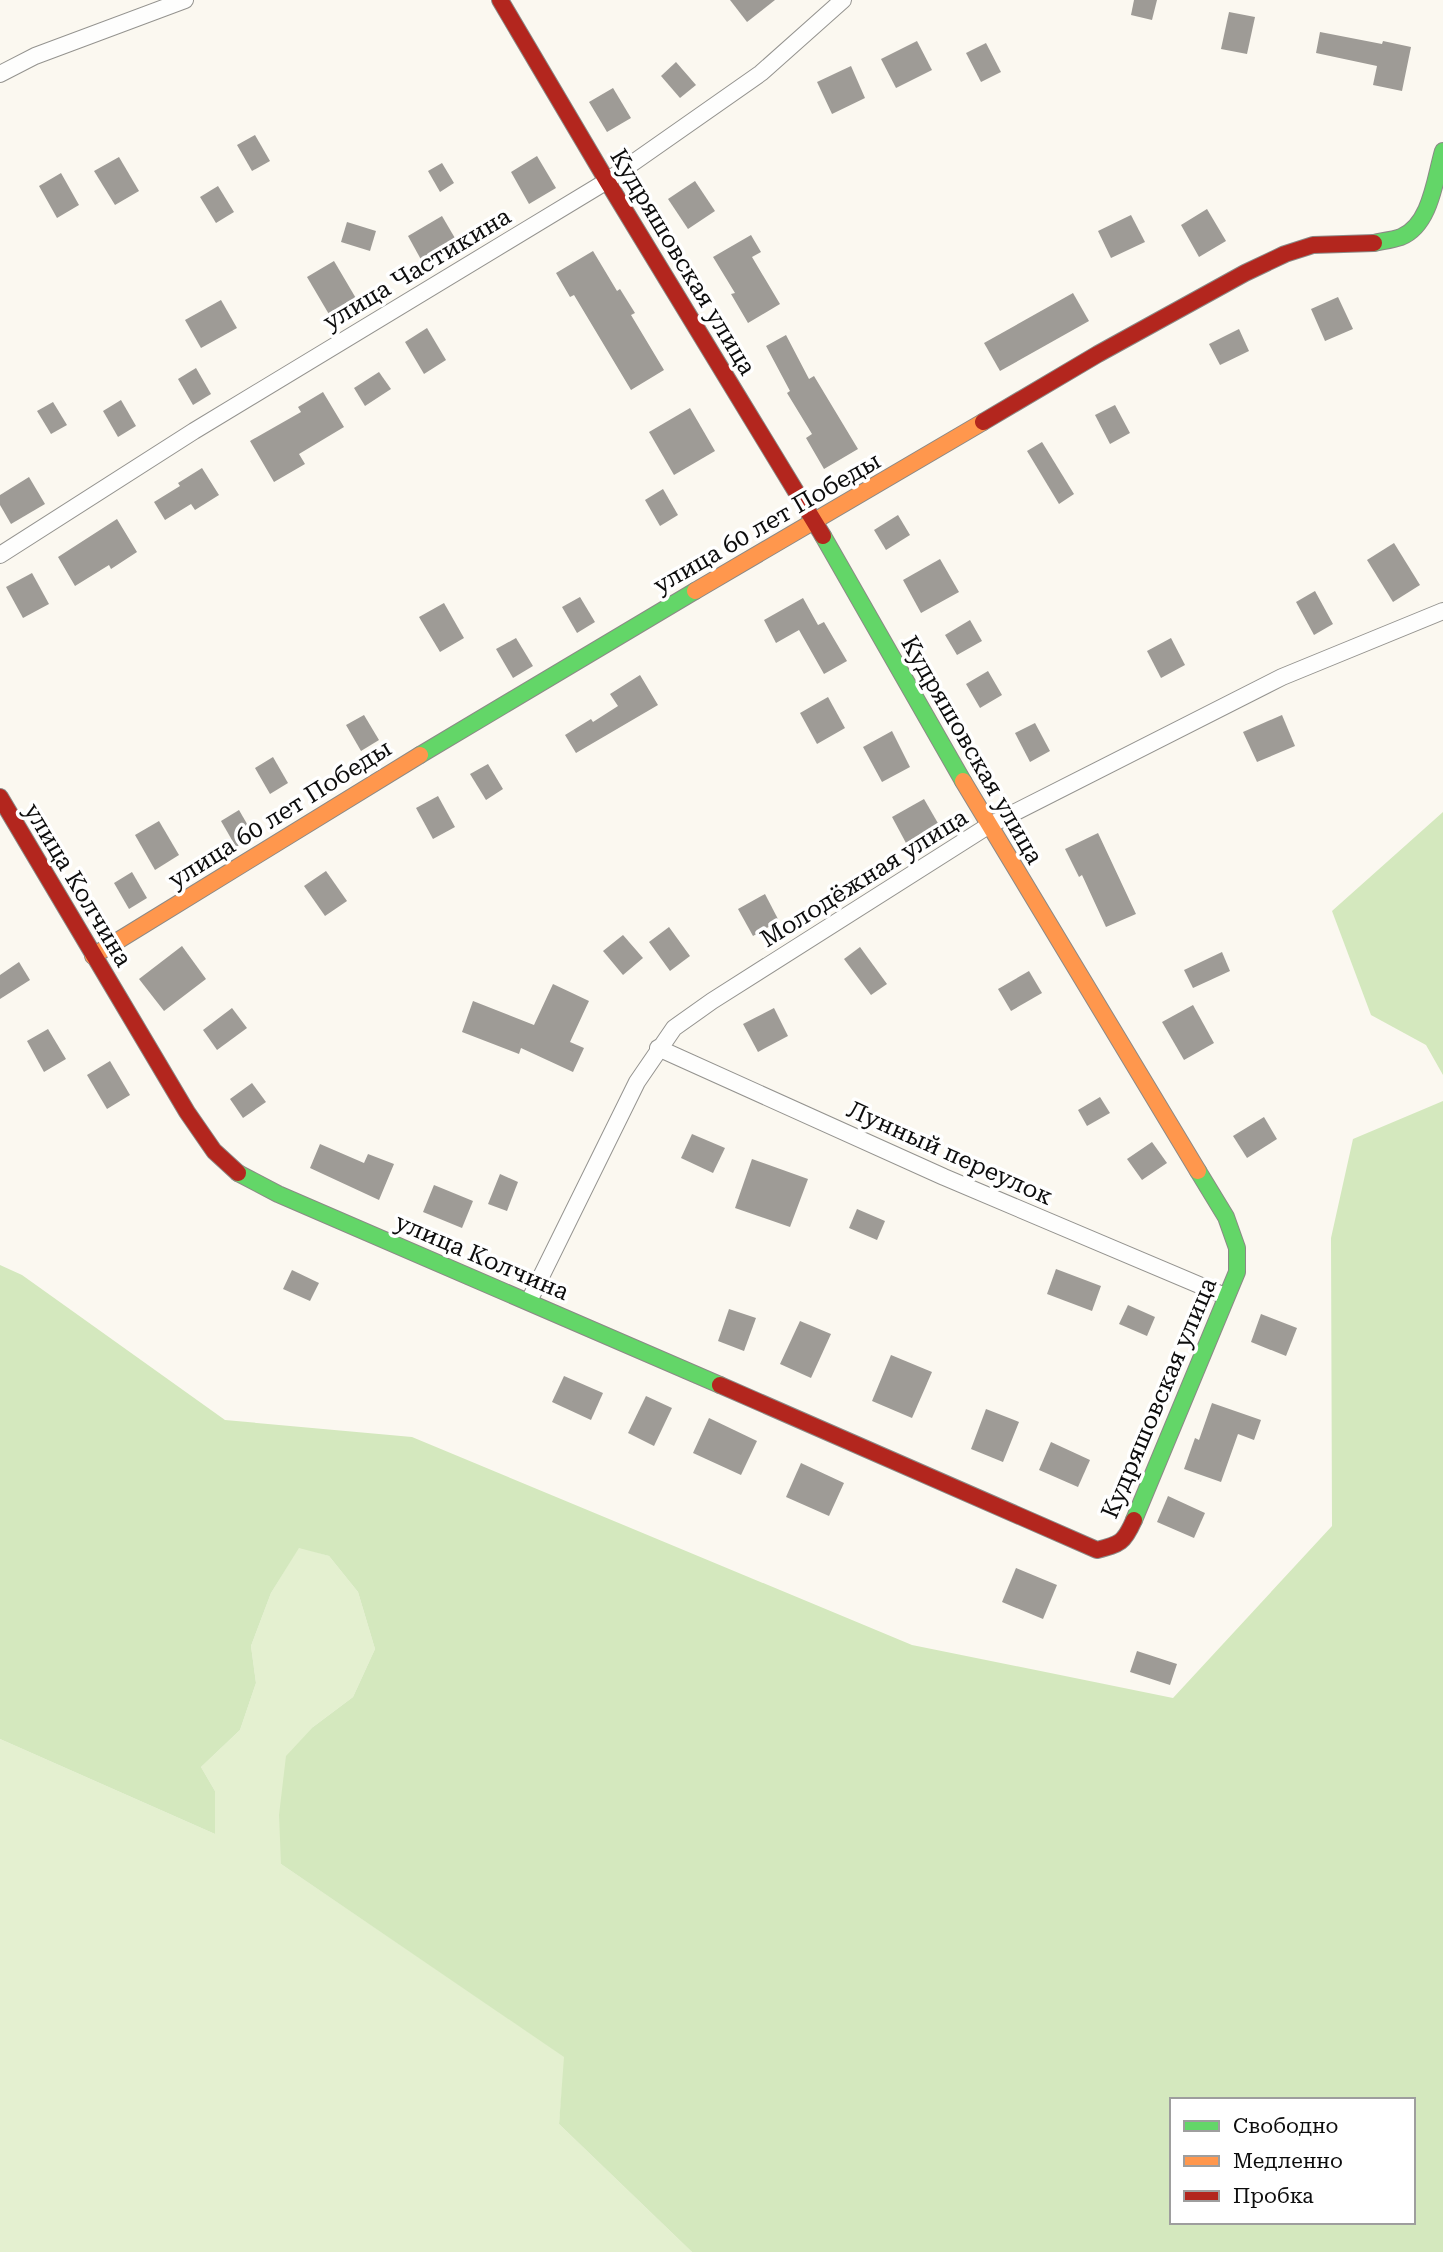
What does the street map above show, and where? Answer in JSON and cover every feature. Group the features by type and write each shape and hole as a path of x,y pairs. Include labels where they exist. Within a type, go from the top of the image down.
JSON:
{"street":[{"path":"0,74 35,56 185,0"},
{"name":"Кудряшовская улица","path":"500,0 814,521 988,826 1226,1217 1237,1248 1237,1272 1127,1536 1119,1544"},
{"name":"улица Частикина","path":"0,555 194,431 607,181 761,73 843,0"},
{"name":"улица 60 лет Победы","path":"93,956 452,735 1098,354 1285,254 1313,245 1369,244 1403,236 1418,223 1427,207 1443,151"},
{"name":"Молодёжная улица","path":"529,1301 637,1082 674,1028 712,1001 988,826 1282,677 1443,611"},
{"name":"улица Колчина","path":"0,797 187,1112 214,1151 236,1172 278,1194 1097,1550 1119,1544"},
{"name":"Лунный переулок","path":"659,1048 944,1177 1225,1296"}],"green space":[{"path":"1443,812 1443,1075 1426,1045 1371,1015 1332,911"},
{"path":"1443,1101 1443,2252 692,2252 559,2124 564,2057 281,1864 279,1815 286,1756 313,1727 353,1697 375,1649 358,1592 329,1556 299,1548 271,1593 251,1646 256,1683 240,1730 201,1767 215,1791 215,1834 0,1739 0,1265 22,1275 225,1420 412,1437 912,1645 1173,1698 1332,1526 1331,1238 1353,1139"},
{"path":"299,1547 329,1556 358,1592 375,1649 353,1697 313,1727 281,1864 565,2057 559,2124 692,2252 0,2252 0,1739 215,1834 215,1791 201,1767 240,1730 256,1683 251,1646 271,1593"}],"building":[{"path":"730,0 775,0 747,22"},
{"path":"1134,0 1157,0 1152,20 1131,15"},
{"path":"1229,12 1255,17 1247,54 1221,49"},
{"path":"1320,32 1411,47 1402,91 1373,85 1377,66 1316,53"},
{"path":"917,41 932,70 896,88 881,59"},
{"path":"986,43 1001,72 981,82 966,53"},
{"path":"676,62 696,85 680,98 661,76"},
{"path":"851,66 865,98 832,114 817,82"},
{"path":"613,88 631,118 607,132 589,102"},
{"path":"255,135 270,161 252,171 237,145"},
{"path":"537,156 556,188 529,204 511,172"},
{"path":"119,157 139,191 115,205 94,171"},
{"path":"442,163 454,183 440,192 428,171"},
{"path":"61,173 79,205 57,218 39,186"},
{"path":"695,181 715,211 688,229 668,199"},
{"path":"218,186 234,212 216,223 200,197"},
{"path":"1207,209 1226,241 1199,257 1181,225"},
{"path":"1131,215 1145,242 1111,258 1098,231"},
{"path":"442,216 459,245 424,265 408,236"},
{"path":"347,222 376,231 370,251 341,242"},
{"path":"751,235 761,252 752,257 780,304 748,323 731,294 735,293 713,257"},
{"path":"593,251 617,291 620,289 635,313 631,315 664,370 631,390 574,295 570,297 556,273"},
{"path":"334,261 357,300 330,316 307,277"},
{"path":"1073,293 1089,321 1000,371 984,343"},
{"path":"1338,297 1353,329 1325,341 1311,309"},
{"path":"221,300 237,328 201,348 185,320"},
{"path":"427,328 446,360 424,374 405,342"},
{"path":"1239,329 1249,351 1220,365 1209,344"},
{"path":"786,335 809,379 814,376 858,449 824,469 806,438 812,434 787,393 790,391 766,346"},
{"path":"196,368 211,394 193,405 178,379"},
{"path":"379,372 391,389 365,406 354,388"},
{"path":"323,392 344,427 299,454 305,464 274,482 250,441 301,412 298,407"},
{"path":"121,400 136,426 118,437 103,411"},
{"path":"53,402 67,425 51,434 37,411"},
{"path":"1115,405 1130,433 1110,444 1095,415"},
{"path":"690,408 715,451 674,475 649,432"},
{"path":"1042,442 1074,494 1059,504 1027,451"},
{"path":"202,468 219,495 195,510 191,504 165,520 154,502"},
{"path":"29,477 45,504 11,524 0,505 0,495"},
{"path":"663,489 678,515 660,526 645,500"},
{"path":"898,515 910,535 886,550 874,530"},
{"path":"117,519 137,552 111,569 109,565 75,586 58,557"},
{"path":"1394,543 1420,585 1393,602 1367,560"},
{"path":"940,559 959,592 921,613 903,580"},
{"path":"32,573 49,604 23,618 6,587"},
{"path":"1315,591 1333,624 1314,635 1296,602"},
{"path":"580,597 595,622 577,633 562,607"},
{"path":"803,598 818,625 824,622 847,661 824,674 799,630 776,643 764,620"},
{"path":"444,603 464,638 440,652 419,617"},
{"path":"970,620 982,641 957,655 945,635"},
{"path":"516,638 533,666 513,678 496,649"},
{"path":"1171,638 1185,665 1161,678 1147,651"},
{"path":"988,671 1002,695 980,708 966,684"},
{"path":"640,675 658,705 576,753 565,735 618,706 610,694"},
{"path":"828,697 845,728 817,744 800,713"},
{"path":"364,715 379,740 361,751 346,725"},
{"path":"1282,715 1295,746 1257,762 1243,732"},
{"path":"1035,723 1050,751 1030,762 1015,733"},
{"path":"892,731 910,767 882,782 863,747"},
{"path":"273,757 288,783 270,794 255,768"},
{"path":"488,764 503,789 486,800 470,774"},
{"path":"438,796 455,827 433,839 416,808"},
{"path":"924,799 939,825 906,843 892,817"},
{"path":"239,810 254,836 236,847 221,821"},
{"path":"159,821 179,855 155,870 135,835"},
{"path":"1098,833 1136,914 1106,927 1082,875 1079,877 1065,849"},
{"path":"326,871 347,901 325,916 304,886"},
{"path":"132,872 147,898 129,909 114,883"},
{"path":"765,894 779,921 753,936 738,909"},
{"path":"669,927 690,956 670,971 649,942"},
{"path":"623,935 643,958 623,975 603,951"},
{"path":"182,946 206,979 164,1011 139,979"},
{"path":"860,947 887,984 871,995 844,959"},
{"path":"1222,952 1230,971 1193,988 1184,970"},
{"path":"19,962 30,980 0,999 0,975"},
{"path":"1029,971 1042,993 1011,1011 998,989"},
{"path":"553,984 589,1001 570,1042 584,1048 573,1072 521,1048 519,1054 462,1032 473,1001 534,1025"},
{"path":"1193,1005 1214,1043 1184,1060 1162,1022"},
{"path":"232,1008 247,1028 217,1050 203,1030"},
{"path":"774,1008 788,1036 758,1052 743,1024"},
{"path":"48,1029 66,1059 44,1072 27,1041"},
{"path":"110,1061 130,1095 107,1109 87,1075"},
{"path":"252,1083 266,1102 243,1118 230,1099"},
{"path":"1100,1097 1110,1113 1087,1126 1078,1110"},
{"path":"1264,1117 1277,1139 1247,1158 1233,1136"},
{"path":"692,1134 725,1148 713,1173 681,1158"},
{"path":"1152,1142 1167,1163 1142,1180 1127,1159"},
{"path":"320,1144 364,1163 368,1154 394,1164 379,1200 310,1168"},
{"path":"752,1159 808,1179 790,1227 735,1208"},
{"path":"500,1174 518,1182 507,1211 488,1204"},
{"path":"434,1185 473,1201 462,1228 423,1212"},
{"path":"857,1209 885,1221 877,1240 849,1228"},
{"path":"1056,1269 1101,1286 1092,1311 1047,1294"},
{"path":"292,1270 319,1283 310,1301 283,1289"},
{"path":"1128,1305 1155,1317 1147,1336 1119,1324"},
{"path":"729,1309 756,1318 744,1351 718,1341"},
{"path":"1261,1314 1297,1328 1286,1356 1251,1342"},
{"path":"800,1321 831,1334 811,1378 780,1364"},
{"path":"891,1355 932,1372 912,1418 872,1401"},
{"path":"564,1376 603,1393 591,1420 552,1402"},
{"path":"646,1396 672,1408 654,1446 628,1433"},
{"path":"1212,1403 1261,1420 1254,1440 1238,1434 1221,1482 1184,1469 1195,1438 1199,1440"},
{"path":"986,1409 1019,1422 1003,1462 971,1449"},
{"path":"709,1418 757,1441 741,1475 693,1453"},
{"path":"1051,1442 1090,1460 1078,1487 1039,1470"},
{"path":"801,1463 844,1483 829,1516 786,1497"},
{"path":"1168,1496 1205,1513 1194,1538 1157,1522"},
{"path":"1016,1568 1057,1585 1043,1619 1002,1602"},
{"path":"1137,1651 1177,1664 1170,1685 1130,1672"}],"traffic: fast":[{"path":"1374,243 1401,237 1419,222 1430,200 1443,151"},
{"path":"823,536 963,781"},
{"path":"420,755 695,591"},
{"path":"1134,1520 1237,1272 1237,1248 1226,1217 1198,1171"},
{"path":"238,1173 278,1194 720,1385"}],"traffic: slow":[{"path":"695,591 983,422"},
{"path":"93,956 420,755"},
{"path":"963,781 1198,1171"}],"traffic: jam":[{"path":"500,0 823,536"},
{"path":"983,422 1098,354 1245,273 1285,254 1313,245 1374,243"},
{"path":"0,797 187,1112 214,1151 238,1173"},
{"path":"720,1385 1097,1550 1120,1541 1134,1520"}]}
